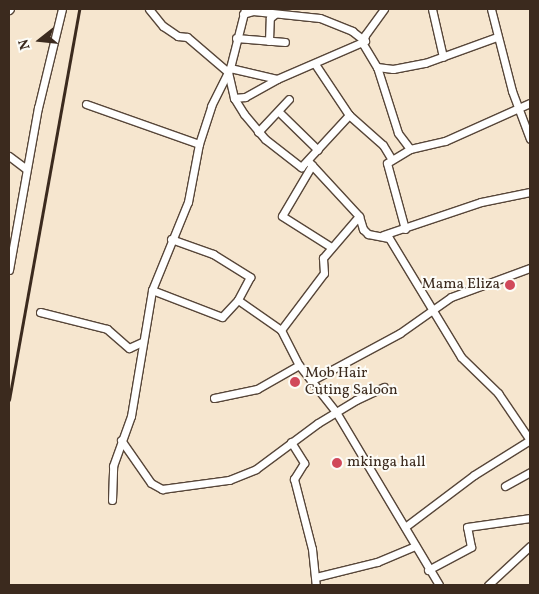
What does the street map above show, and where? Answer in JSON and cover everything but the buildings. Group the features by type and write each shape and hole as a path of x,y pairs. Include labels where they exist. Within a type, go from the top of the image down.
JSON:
{"street":[{"path":"9,265 26,169 62,9"},
{"path":"149,9 168,29 178,36 187,37 229,70 277,79"},
{"path":"384,9 365,36 363,44 377,67 398,133 410,149"},
{"path":"432,9 443,57"},
{"path":"491,9 518,110 530,139"},
{"path":"112,500 113,466 131,416 152,290 171,239 188,202 199,144 211,106 229,70 244,11 320,18 352,30 365,41"},
{"path":"269,41 270,18 275,14"},
{"path":"377,67 398,69 443,57 497,37"},
{"path":"236,38 284,42"},
{"path":"234,98 252,94 277,79 316,64 365,41"},
{"path":"316,64 349,115 382,145 392,160"},
{"path":"229,70 234,98 258,132 282,155 302,167 311,164"},
{"path":"258,132 279,112 289,99"},
{"path":"86,104 199,144"},
{"path":"405,229 386,166 392,160 410,149 445,141 530,104"},
{"path":"279,112 318,150"},
{"path":"331,247 282,216 318,150 349,115"},
{"path":"9,156 26,169"},
{"path":"311,164 359,216 368,234 383,235 481,202 530,192"},
{"path":"281,330 324,273 323,258 359,216"},
{"path":"383,235 392,242 461,357 498,393 530,440 460,485 405,527"},
{"path":"152,290 222,317 238,300 250,277 213,254 171,239"},
{"path":"311,381 366,353 434,312 457,294 530,268"},
{"path":"238,300 281,330 299,364 336,412 438,585"},
{"path":"40,312 108,329 129,348 142,342"},
{"path":"214,398 256,389 299,364"},
{"path":"121,440 151,483 162,489 241,476 256,470 291,442 336,412 384,387"},
{"path":"291,442 304,463 294,479 316,577 316,585"},
{"path":"505,486 530,472"},
{"path":"428,570 471,547 467,527 530,518"},
{"path":"316,577 377,562 415,546"},
{"path":"488,585 530,546"}],"railway":[{"path":"9,400 79,9"}],"place":[{"name":"Mama Eliza","path":"510,285"},
{"name":"Mob Hair Cuting Saloon","path":"295,382"},
{"name":"mkinga hall","path":"337,463"}]}
